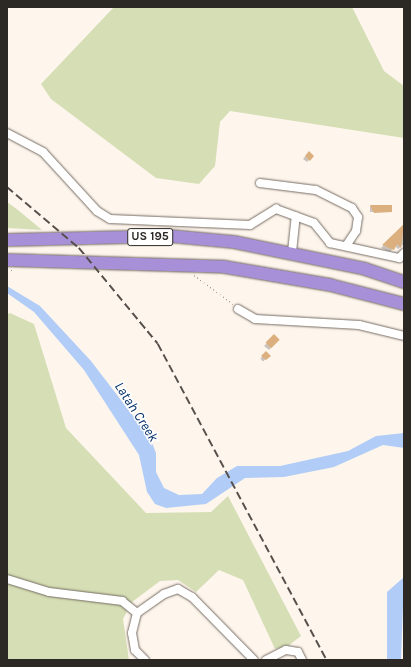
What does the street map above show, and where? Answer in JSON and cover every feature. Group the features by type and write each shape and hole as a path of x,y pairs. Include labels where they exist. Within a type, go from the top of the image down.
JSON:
{"highway":[{"name":"US 195","path":"7,240 170,236 234,242 292,252 404,282"},
{"path":"7,237 28,239"},
{"name":"US 195","path":"7,260 22,265 226,267 330,285 404,304"},
{"path":"7,263 22,265"}],"street":[{"path":"7,133 43,152 110,220 250,225 276,210 314,223 330,243 399,258 404,253"},
{"path":"260,183 316,190 352,208 358,217 356,231 346,246"},
{"path":"292,252 296,216"},
{"path":"238,309 255,319 359,325 404,336"},
{"path":"7,579 49,592 122,601 137,613"},
{"path":"145,660 135,650 132,633 137,613 164,594 178,589 192,597 254,660"},
{"path":"266,660 286,650 298,652 302,660"}],"path":[{"path":"7,270 22,265"},
{"path":"191,275 205,280 238,309"}],"green space":[{"path":"114,7 352,7 384,71 404,86 404,138 230,111 220,122 215,166 199,184 156,178 51,99 41,84"},
{"path":"7,202 18,210 42,230 7,228"},
{"path":"10,313 34,324 66,428 146,513 211,512 228,496 301,636 288,646 275,649 243,580 219,570 196,592 178,580 160,581 132,602 123,619 129,660 7,660 7,314"}],"water":[{"path":"7,286 40,306 91,361 150,438 156,453 156,472 164,488 179,495 202,494 217,478 237,466 280,466 348,451 376,436 404,433 404,448 383,445 334,467 284,477 245,478 206,504 166,508 155,504 147,492 139,455 84,370 34,312 7,293"},
{"path":"404,577 401,660 387,660 387,592"}],"building":[{"path":"309,151 314,156 310,161 305,156"},
{"path":"370,205 392,205 392,212 374,213"},
{"path":"404,224 401,248 397,244 394,250 382,245"},
{"path":"274,334 280,340 271,348 266,342"},
{"path":"266,351 271,356 266,360 261,356"}],"railway":[{"path":"7,187 79,248 158,344 327,660"}],"water label":[{"name":"Latah Creek","path":"136,412"}]}
